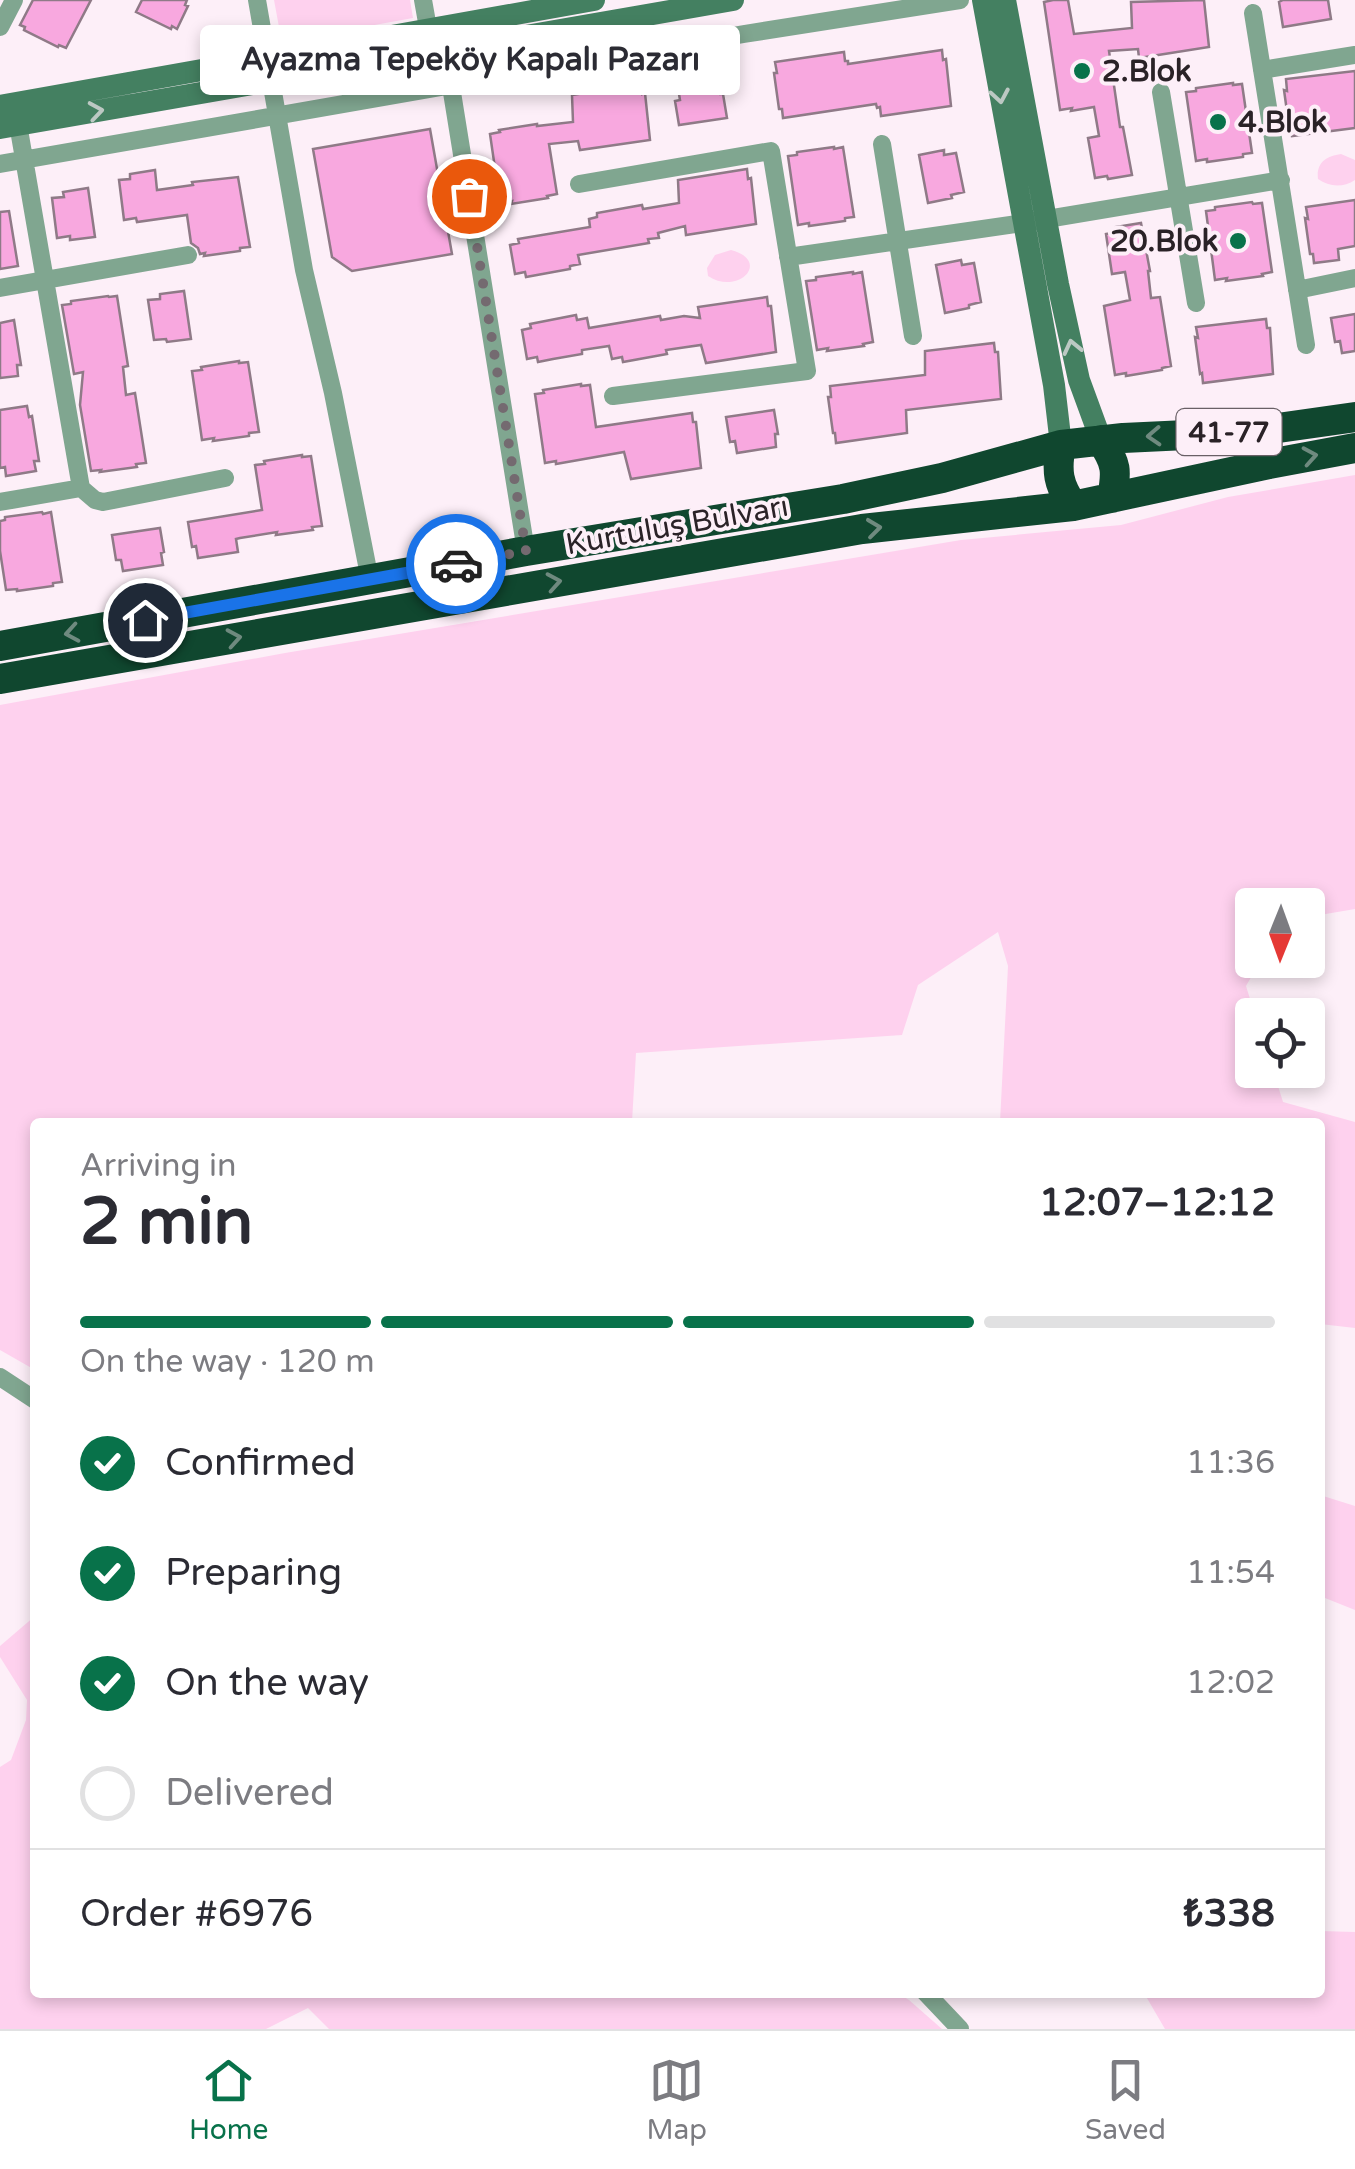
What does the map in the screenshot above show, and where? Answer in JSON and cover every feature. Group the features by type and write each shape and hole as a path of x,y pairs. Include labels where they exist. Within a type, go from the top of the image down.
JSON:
{"highway":[{"name":"41-77","path":"1101,440 1250,432 1355,418"},
{"path":"1101,440 1114,461 1112,498 1073,506 1063,492 1057,472 1061,445 1101,440"},
{"name":"Kurtuluş Bulvarı","path":"0,646 526,551 843,499 942,478 1061,445"},
{"name":"41-77","path":"1112,498 1355,448"},
{"name":"Kurtuluş Bulvarı","path":"0,679 862,529 1073,506"}],"main road":[{"path":"9,126 268,70 428,28 594,0"},
{"path":"0,106 445,49 733,0"},
{"path":"983,0 1034,221 1079,380 1101,440"},
{"path":"1005,0 1061,445"}],"street":[{"path":"0,27 14,0"},
{"path":"257,0 304,270 334,393 370,580"},
{"path":"423,0 428,28"},
{"path":"0,164 960,0"},
{"path":"1254,13 1306,345"},
{"path":"445,49 526,551"},
{"path":"1262,70 1355,55"},
{"path":"1161,92 1196,303"},
{"path":"9,126 24,160 82,488 94,500 103,502 225,478"},
{"path":"882,144 913,336"},
{"path":"580,184 771,151 807,370 613,396"},
{"path":"788,257 1280,180"},
{"path":"0,288 188,255"},
{"path":"1296,290 1355,278"},
{"path":"0,502 82,488"},
{"path":"0,1377 30,1397"},
{"path":"930,1998 960,2029"}],"shaded area":[{"path":"274,0 410,0 413,18 292,40 279,27"},
{"path":"1341,154 1355,160 1355,180 1336,186 1318,179 1323,161"},
{"path":"731,250 749,262 746,275 730,282 708,276 707,268 715,255"},
{"path":"1355,475 1355,909 1325,914 1325,888 1235,888 1235,978 1251,978 1246,986 1250,998 1235,998 1235,1088 1279,1088 1283,1102 1355,1122 1355,1328 1325,1325 1325,1118 1000,1118 1008,966 998,932 918,985 902,1035 636,1053 632,1118 30,1118 30,1367 0,1350 0,705 285,653 961,540 1121,525 1228,497"},
{"path":"1325,1497 1355,1506 1355,1610 1325,1598"},
{"path":"30,1620 30,1998 906,1998 942,2029 329,2029 308,2008 266,2029 0,2029 0,1767 11,1760 26,1720 27,1700 0,1657 0,1646"},
{"path":"1325,1931 1355,1932 1355,2029 1165,2029 1147,1998 1325,1998"}],"building":[{"path":"33,0 91,0 66,48 20,25"},
{"path":"142,0 187,0 188,6 177,29 171,29 136,12"},
{"path":"1068,0 1074,34 1132,28 1131,2 1204,0 1209,47 1139,58 1138,49 1109,51 1120,127 1132,175 1095,178 1088,138 1099,136 1094,107 1060,110 1044,2"},
{"path":"1328,0 1331,19 1283,27 1279,2"},
{"path":"942,50 951,106 881,116 876,104 783,118 779,109 775,62 844,52 848,64"},
{"path":"1355,71 1355,128 1292,136 1284,90 1287,91 1286,79"},
{"path":"718,82 727,118 679,125 675,101 680,100 678,88"},
{"path":"640,84 642,94 645,93 650,140 580,150 578,141 549,144 557,194 500,203 490,134 537,124 573,122 572,95"},
{"name":"4.Blok","path":"1242,84 1252,153 1196,161 1186,92"},
{"path":"430,129 452,254 352,271 332,257 313,149"},
{"path":"843,147 854,217 798,225 788,156"},
{"path":"944,150 944,155 956,153 964,192 928,203 919,155"},
{"path":"747,169 756,224 686,235 685,226 658,233 659,238 648,239 649,243 578,255 580,264 570,269 526,277 525,272 515,274 510,245 519,243 518,239 590,227 589,219 597,217 597,213 679,203 678,180"},
{"path":"155,170 157,190 238,177 250,247 204,256 191,243 187,215 137,222 136,218 124,220 119,180"},
{"path":"88,188 95,237 57,238 52,198"},
{"path":"1355,200 1355,246 1338,249 1339,260 1314,263 1306,207"},
{"name":"20.Blok","path":"1262,203 1272,272 1215,280 1206,211"},
{"path":"9,211 18,266 0,269 0,212"},
{"path":"1141,223 1151,298 1160,297 1171,366 1115,375 1104,306 1130,300 1125,272 1112,274 1106,234 1117,232 1116,227"},
{"path":"961,260 962,265 974,263 981,302 945,313 936,265"},
{"path":"862,272 873,342 817,350 806,281"},
{"path":"184,291 191,339 154,340 148,300"},
{"path":"117,296 128,366 123,367 126,395 135,393 146,463 100,472 91,471 80,405 83,372 74,374 62,305"},
{"path":"767,297 776,352 706,363 701,345 623,362 622,357 612,359 609,346 538,362 537,357 527,359 522,330 531,328 530,324 576,315 577,320 587,318 589,328 660,316 661,320 700,318 698,307"},
{"path":"1355,314 1355,351 1342,353 1340,341 1335,342 1331,318"},
{"path":"1266,319 1273,374 1203,383 1196,327"},
{"path":"14,320 21,365 17,365 18,376 0,378 0,323"},
{"path":"994,343 1001,399 906,410 907,433 836,443 828,397 830,386 925,375 925,351"},
{"path":"248,362 259,432 202,440 192,371"},
{"path":"590,385 596,427 692,413 701,468 631,479 624,452 545,463 535,394"},
{"path":"27,406 39,461 34,461 36,471 6,476 5,467 0,468 0,410"},
{"path":"774,410 776,447 737,453 735,441 730,442 726,417"},
{"path":"311,456 322,526 236,539 238,552 198,558 188,522 262,510 255,465"},
{"path":"51,512 62,582 6,590 0,521"},
{"path":"160,528 163,565 123,571 121,560 116,560 112,535"}],"way so far":[{"path":"456,564 526,551 469,196"}],"place":[{"name":"2.Blok","path":"1082,71"},
{"name":"4.Blok","path":"1218,122"},
{"name":"Ayazma Tepeköy Kapalı Pazarı","path":"469,196"},
{"name":"20.Blok","path":"1238,241"}],"route":[{"path":"145,620 456,564"}]}
